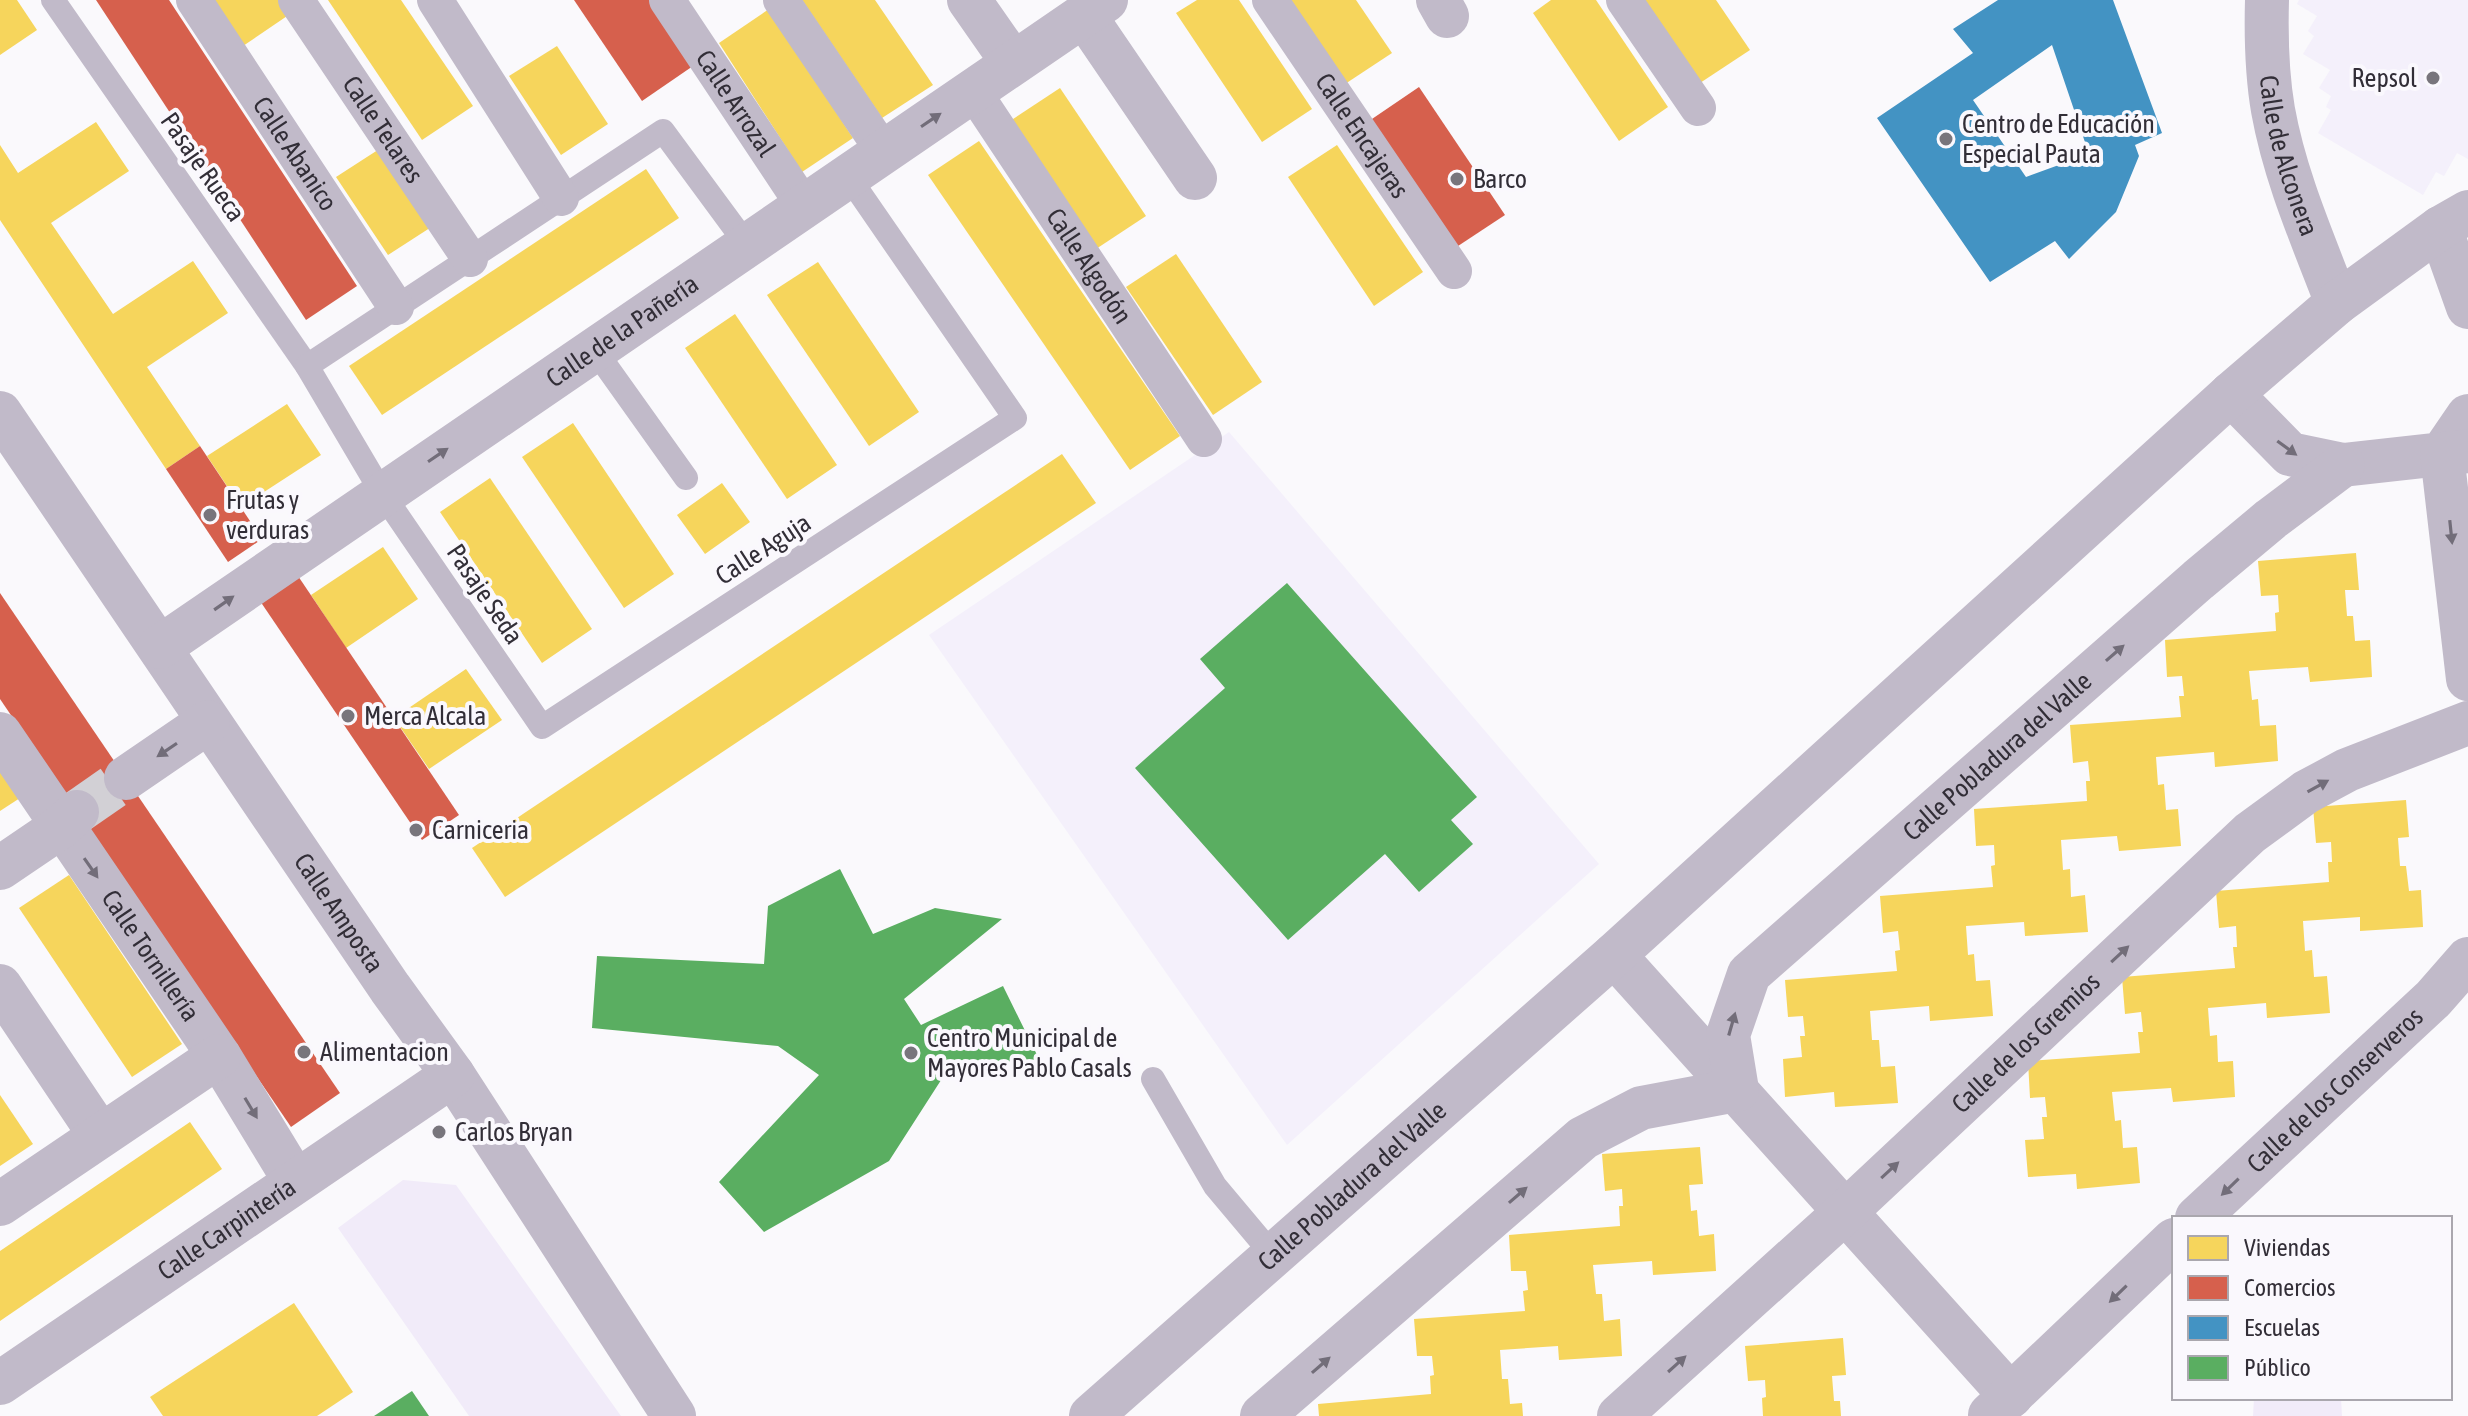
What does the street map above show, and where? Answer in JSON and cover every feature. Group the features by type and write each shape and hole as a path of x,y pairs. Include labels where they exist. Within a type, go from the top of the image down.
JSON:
{"street":[{"name":"Calle Abanico","path":"194,0 396,307"},
{"name":"Calle Telares","path":"296,0 470,259"},
{"path":"435,0 561,198"},
{"name":"Calle Arrozal","path":"667,0 804,206"},
{"path":"781,0 884,152"},
{"path":"969,0 1013,63"},
{"name":"Calle Encajeras","path":"1270,0 1454,271"},
{"path":"1624,0 1698,108"},
{"name":"Calle de Alconera","path":"2267,0 2266,37 2273,109 2287,169 2337,303"},
{"name":"Calle de la Pañería","path":"160,647 1095,8 1195,178"},
{"name":"Calle Algodón","path":"973,91 1204,439"},
{"name":"Calle Pobladura del Valle","path":"1091,1416 1614,955 2231,394 2337,303 2454,220 2468,307"},
{"path":"2231,394 2290,454 2343,465 2455,453"},
{"name":"Calle Amposta","path":"0,413 390,988 453,1075 674,1416"},
{"path":"2468,416 2455,453 2468,679"},
{"name":"Calle Pobladura del Valle","path":"1737,1090 1728,1035 1749,974 2198,580 2271,519 2343,465"},
{"path":"126,778 208,722"},
{"name":"Calle de los Gremios","path":"1619,1416 1844,1213 2250,833 2306,792 2347,770 2468,723"},
{"name":"Calle Tornillería","path":"0,734 69,819 295,1181"},
{"path":"0,868 69,819"},
{"path":"1614,955 1844,1213 2000,1406 2172,1242"},
{"name":"Calle de los Conserveros","path":"2199,1216 2433,999 2468,959"},
{"path":"0,986 100,1135"},
{"path":"0,1204 219,1056"},
{"name":"Calle Carpintería","path":"0,1383 453,1075"},
{"path":"1262,1416 1583,1138 1641,1108 1737,1090"}],"lane":[{"name":"Pasaje Rueca","path":"53,0 307,366 382,493"},
{"path":"307,366 663,131 747,245"},
{"name":"Calle Aguja","path":"542,727 1015,418 848,176"},
{"path":"594,349 686,478"},
{"name":"Pasaje Seda","path":"382,493 542,727"},
{"path":"1153,1079 1215,1186 1273,1255"}],"shaded area":[{"path":"2299,0 2468,0 2468,159 2457,153 2444,176 2436,172 2423,195 2318,133 2331,110 2326,107 2331,96 2319,88 2330,70 2303,54 2314,36 2308,31 2317,16 2297,4"},
{"path":"1229,432 1599,864 1287,1145 929,635"},
{"path":"403,1180 456,1185 621,1416 469,1416 338,1228"},
{"path":"2254,1400 2341,1400 2342,1416 2253,1416"}],"building: Viviendas":[{"path":"0,0 17,0 37,30 0,55"},
{"path":"212,0 285,0 293,12 243,46"},
{"path":"328,0 401,0 473,106 422,140"},
{"path":"802,0 875,0 933,85 882,118"},
{"path":"1197,0 1239,0 1312,109 1262,142 1176,13"},
{"path":"1285,0 1356,0 1392,53 1342,86"},
{"path":"1551,0 1596,0 1668,107 1619,141 1533,13"},
{"path":"1644,0 1716,0 1750,50 1700,83"},
{"path":"769,9 853,138 802,172 719,43"},
{"path":"557,46 608,124 561,155 509,76"},
{"path":"1060,88 1146,216 1096,249 1010,121"},
{"path":"96,122 129,171 51,223 113,314 193,261 228,313 147,367 200,446 166,469 0,220 0,145 18,173"},
{"path":"979,141 1180,436 1130,470 928,175"},
{"path":"1337,145 1423,272 1374,306 1288,177"},
{"path":"384,146 436,224 388,255 336,177"},
{"path":"646,169 679,218 382,415 349,366"},
{"path":"1176,254 1262,382 1213,415 1126,287"},
{"path":"818,262 919,412 869,446 767,295"},
{"path":"735,314 837,465 787,499 685,348"},
{"path":"287,404 321,455 241,507 207,456"},
{"path":"573,423 674,574 624,608 522,457"},
{"path":"1062,454 1096,503 505,897 472,848"},
{"path":"490,478 592,629 542,663 440,512"},
{"path":"722,483 750,522 705,554 677,515"},
{"path":"383,547 418,599 346,648 311,595"},
{"path":"2356,553 2359,590 2345,590 2347,616 2353,616 2355,641 2370,640 2372,677 2310,682 2308,667 2249,671 2252,700 2258,699 2260,726 2276,725 2278,761 2215,767 2214,752 2156,757 2158,785 2164,784 2166,810 2178,809 2181,846 2119,851 2117,836 2061,840 2063,870 2070,869 2071,897 2085,895 2088,932 2025,936 2024,922 1966,926 1968,955 1974,954 1976,981 1990,980 1993,1016 1930,1021 1929,1006 1870,1011 1872,1040 1879,1040 1881,1067 1895,1066 1898,1103 1835,1107 1834,1092 1785,1097 1783,1059 1802,1057 1800,1036 1805,1036 1803,1016 1788,1017 1785,980 1897,971 1895,951 1900,950 1898,931 1883,933 1880,896 1993,887 1991,866 1995,865 1994,845 1976,846 1974,809 2087,801 2086,781 2090,781 2088,761 2073,763 2070,725 2181,717 2179,696 2184,696 2182,676 2167,677 2165,640 2276,631 2278,595 2261,596 2258,561"},
{"path":"466,669 502,720 429,769 394,718"},
{"path":"0,769 20,798 0,811"},
{"path":"2406,800 2409,837 2398,838 2400,866 2406,866 2409,891 2421,890 2423,927 2360,931 2360,917 2303,921 2305,951 2312,950 2314,977 2327,976 2330,1013 2267,1018 2266,1003 2208,1008 2210,1036 2217,1035 2218,1062 2233,1061 2235,1097 2173,1102 2171,1088 2112,1092 2115,1121 2121,1120 2123,1148 2137,1147 2140,1183 2077,1189 2076,1174 2028,1177 2025,1140 2044,1139 2042,1117 2047,1117 2045,1097 2030,1098 2028,1061 2140,1053 2138,1032 2143,1032 2141,1012 2125,1014 2122,977 2235,968 2233,947 2237,947 2236,926 2219,928 2216,891 2329,882 2331,842 2316,843 2313,807"},
{"path":"69,875 182,1044 132,1077 19,908"},
{"path":"0,1095 33,1144 0,1166"},
{"path":"190,1122 222,1169 0,1321 0,1251"},
{"path":"1700,1147 1703,1184 1689,1185 1691,1211 1697,1210 1699,1236 1714,1234 1716,1271 1653,1275 1652,1261 1593,1265 1596,1294 1602,1294 1604,1321 1620,1319 1622,1356 1559,1360 1558,1346 1500,1350 1502,1379 1508,1379 1510,1404 1522,1403 1523,1416 1319,1416 1318,1404 1431,1394 1430,1376 1434,1375 1432,1356 1417,1356 1414,1319 1525,1311 1523,1291 1528,1290 1526,1271 1511,1271 1509,1235 1620,1226 1622,1189 1605,1191 1602,1154"},
{"path":"294,1303 353,1392 317,1416 163,1416 150,1397"},
{"path":"1843,1338 1846,1375 1832,1376 1834,1401 1840,1401 1841,1416 1763,1416 1765,1380 1748,1381 1745,1346"}],"building: Comercios":[{"path":"96,0 169,0 357,286 306,320"},
{"path":"574,0 649,0 693,66 642,101"},
{"path":"1419,87 1505,215 1455,248 1369,121"},
{"path":"200,446 262,539 228,562 166,469"},
{"path":"296,573 459,815 422,840 258,598"},
{"path":"0,593 340,1093 291,1127 0,699"}],"building: Escuelas":[{"name":"Centro de Educación Especial Pauta","path":"1998,0 2113,0 2162,133 2135,145 2139,156 2116,212 2069,259 2055,241 1990,282 1877,118 1973,53 1953,29","holes":["2052,45 2089,154 2026,177 1973,100"]}],"building: Público":[{"path":"1287,583 1477,797 1451,820 1473,844 1419,892 1385,854 1288,940 1135,768 1225,688 1200,659"},
{"name":"Centro Municipal de Mayores Pablo Casals","path":"840,869 873,934 935,908 1002,919 904,999 921,1025 1003,986 1039,1059 943,1077 889,1161 764,1232 719,1182 819,1075 778,1046 592,1028 597,956 764,964 768,906"},
{"path":"412,1391 429,1416 374,1416"}],"tunnel":[{"path":"77,812 126,778"}],"place":[{"name":"Repsol","path":"2433,78"},
{"name":"Centro de Educación Especial Pauta","path":"1946,139"},
{"name":"Barco","path":"1457,179"},
{"name":"Frutas y verduras","path":"210,515"},
{"name":"Merca Alcala","path":"348,716"},
{"name":"Carniceria","path":"416,830"},
{"name":"Alimentacion","path":"304,1052"},
{"name":"Centro Municipal de Mayores Pablo Casals","path":"911,1053"},
{"name":"Carlos Bryan","path":"439,1132"}]}
